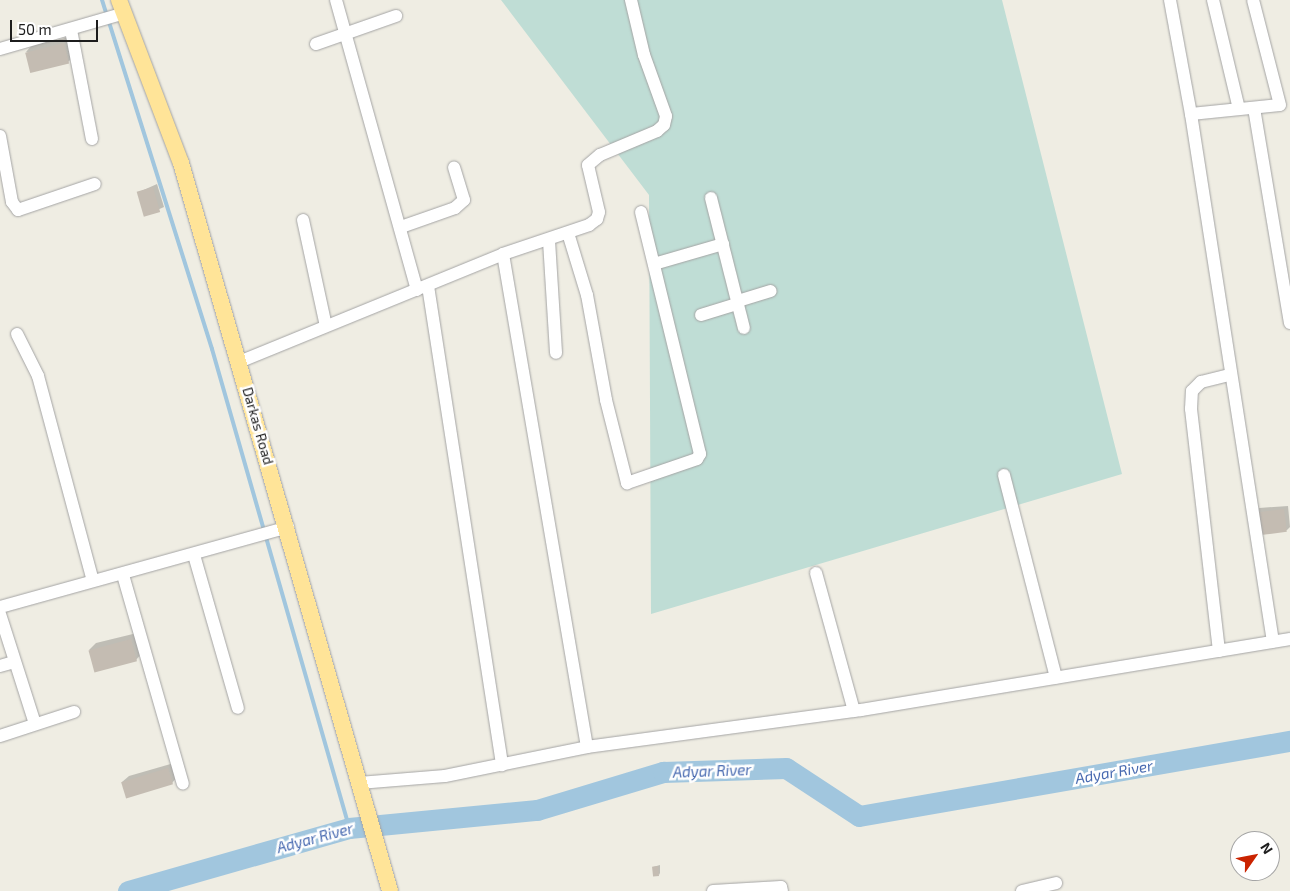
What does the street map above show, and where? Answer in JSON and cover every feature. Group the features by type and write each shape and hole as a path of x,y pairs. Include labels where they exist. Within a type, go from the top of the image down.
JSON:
{"main road":[{"name":"Darkas Road","path":"114,14 182,163 238,362 280,529 359,783 390,891"}],"street":[{"path":"336,0 400,227 422,288 502,765"},
{"path":"238,362 503,254 549,241 597,219 599,212 588,165 600,155 664,125 664,105 644,55 631,0"},
{"path":"1170,0 1192,114 1230,375 1273,642"},
{"path":"1213,0 1239,109"},
{"path":"1192,114 1280,105 1253,0"},
{"path":"0,49 71,30 114,14"},
{"path":"316,44 396,16"},
{"path":"71,30 92,139"},
{"path":"1254,108 1290,323"},
{"path":"0,136 12,202 18,210 95,184"},
{"path":"400,227 455,208 464,200 454,168"},
{"path":"711,198 744,328"},
{"path":"568,233 587,295 606,400 627,483 697,459 700,454 641,212"},
{"path":"303,220 326,326"},
{"path":"549,241 556,353"},
{"path":"654,264 723,244"},
{"path":"503,254 587,747"},
{"path":"701,315 771,291"},
{"path":"17,334 38,376 94,580"},
{"path":"1218,651 1191,409 1192,391 1201,382 1230,375"},
{"path":"1004,475 1056,678"},
{"path":"0,607 94,580 194,555 280,529"},
{"path":"194,555 238,708"},
{"path":"816,573 854,711"},
{"path":"123,574 183,784"},
{"path":"0,614 35,724"},
{"path":"359,783 444,776 587,747 854,711 1290,639"},
{"path":"0,666 14,662"},
{"path":"0,736 74,712"},
{"path":"1022,891 1056,883"},
{"path":"713,891 781,887 782,891"}],"shaded area":[{"path":"501,0 1002,0 1122,474 651,614 649,195"}],"building":[{"path":"64,43 69,63 30,73 25,53"},
{"path":"153,187 160,212 144,217 137,192"},
{"path":"1284,509 1287,532 1256,536 1253,513"},
{"path":"131,639 137,661 94,673 88,650"},
{"path":"168,768 173,784 126,799 121,782"},
{"path":"658,866 659,876 653,877 652,867"}],"waterway":[{"path":"102,0 212,349 349,828"},
{"name":"Adyar River","path":"128,891 349,828 537,810 663,772 786,768 859,816 1290,741"}]}
